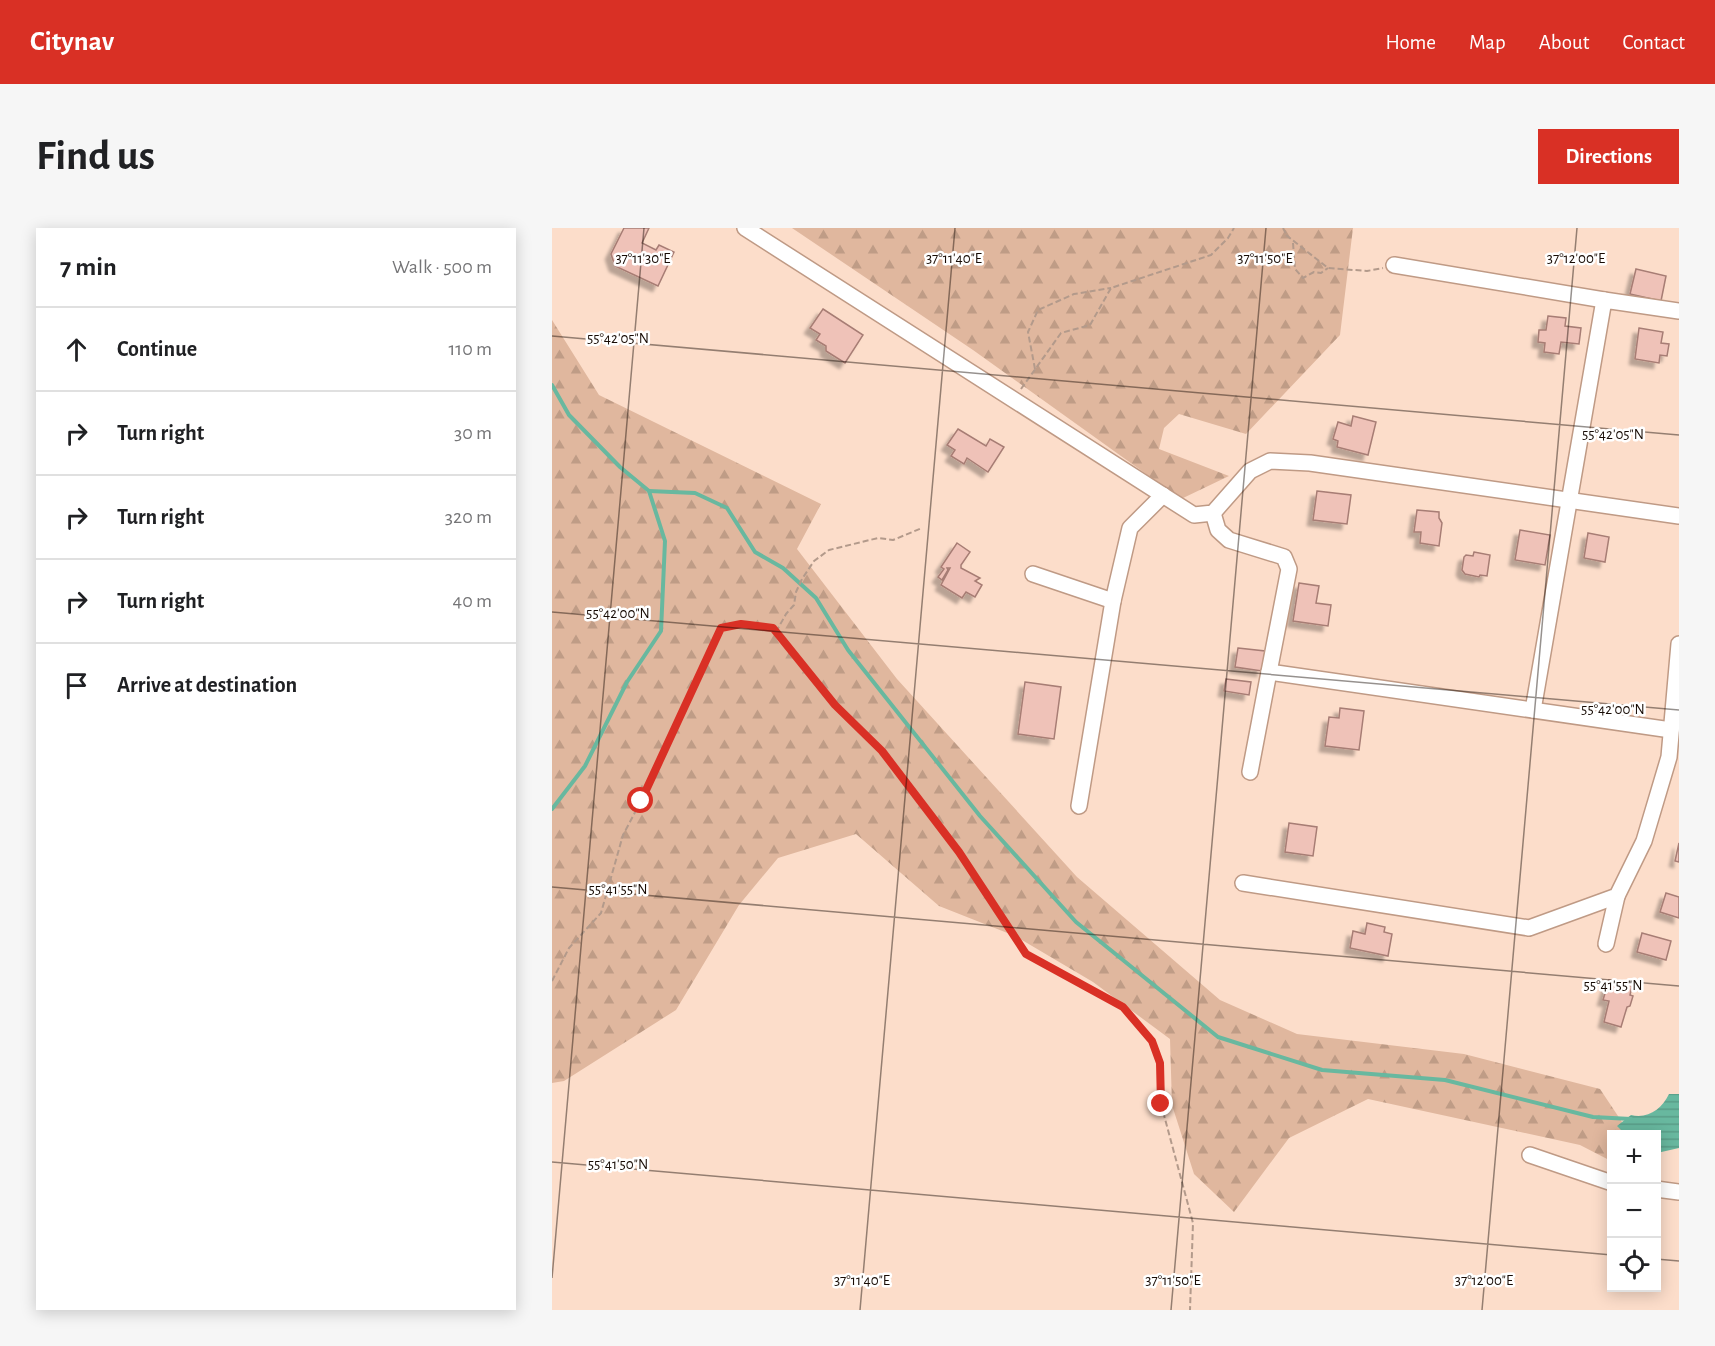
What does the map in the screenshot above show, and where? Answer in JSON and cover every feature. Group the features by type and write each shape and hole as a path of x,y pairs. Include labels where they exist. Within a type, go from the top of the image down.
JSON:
{"street":[{"path":"745,228 1194,515 1214,513 1250,471 1270,461 1310,463 1679,516"},
{"path":"1394,265 1679,311"},
{"path":"1533,710 1604,300"},
{"path":"1079,806 1113,601 1130,528 1163,495"},
{"path":"1214,513 1218,530 1229,540 1284,557 1289,569 1250,772"},
{"path":"1033,574 1113,601"},
{"path":"1606,944 1617,896 1644,841 1674,758 1671,730 1679,644"},
{"path":"1269,672 1671,730"},
{"path":"1243,883 1529,928 1617,896"},
{"path":"1530,1155 1607,1182"},
{"path":"1661,1190 1679,1192"}],"path":[{"path":"1035,370 1028,332 1038,310 1074,294 1111,288 1211,255 1228,238 1234,228"},
{"path":"1283,228 1293,242 1295,269 1303,278 1314,272 1321,273 1328,268"},
{"path":"1286,235 1328,268 1367,271 1394,265"},
{"path":"1020,390 1061,333 1090,325 1111,288"},
{"path":"776,632 794,604 802,579 814,561 829,550 878,538 893,540 922,528"},
{"path":"552,981 569,948 601,914 623,835 721,628 741,624 773,628 835,705 882,751 959,852 1026,954 1123,1007 1152,1041 1160,1063 1161,1104 1193,1223 1190,1310"}],"green space":[{"path":"792,228 1353,228 1340,335 1246,434 1179,414 1164,428 1159,449 1229,476 1181,499 973,350"},
{"path":"552,320 599,395 821,504 797,549 897,679 1077,877 1220,1000 1297,1034 1464,1054 1600,1089 1627,1130 1607,1130 1607,1159 1580,1145 1368,1099 1289,1138 1234,1212 1194,1174 1172,1105 1170,1039 1093,982 1015,936 939,906 856,834 778,858 739,905 676,1010 564,1081 552,1083"}],"water":[{"path":"1669,1094 1679,1094 1679,1148 1661,1152 1661,1130 1621,1130 1617,1126 1631,1115 1649,1114 1662,1104"}],"building":[{"path":"624,228 649,228 642,243 656,250 659,245 674,252 658,286 615,266 611,254"},
{"path":"1636,269 1666,276 1661,301 1630,294"},
{"path":"823,309 863,335 845,363 826,351 826,346 816,340 820,334 810,328"},
{"path":"1548,316 1566,318 1565,326 1581,328 1579,344 1561,342 1559,354 1544,352 1545,343 1538,342 1539,330 1546,330"},
{"path":"1639,328 1663,332 1661,343 1669,344 1667,356 1660,355 1659,363 1635,359"},
{"path":"1353,416 1376,422 1368,455 1337,447 1338,441 1333,439 1338,422 1351,426"},
{"path":"958,429 986,446 990,439 1004,447 988,472 967,458 964,464 951,456 955,450 947,445"},
{"path":"1317,491 1351,495 1347,524 1313,520"},
{"path":"1417,510 1439,512 1442,523 1439,546 1420,543 1421,532 1414,532"},
{"path":"1520,530 1550,535 1545,565 1515,560"},
{"path":"1588,533 1609,537 1605,562 1584,558"},
{"path":"957,543 970,552 961,568 980,578 975,581 982,585 975,597 966,592 962,598 941,585 950,568 947,568 942,580 938,577 944,569 941,567"},
{"path":"1474,552 1490,555 1487,576 1465,574 1462,570 1464,557 1473,556"},
{"path":"1299,583 1319,586 1316,603 1331,605 1328,626 1293,621"},
{"path":"1238,648 1265,651 1262,671 1235,667"},
{"path":"1226,679 1251,682 1249,695 1224,691"},
{"path":"1025,682 1061,687 1054,739 1018,734"},
{"path":"1340,708 1364,711 1359,750 1325,746 1329,717 1339,718"},
{"path":"1289,823 1317,827 1313,856 1285,852"},
{"path":"1679,843 1679,862 1675,861"},
{"path":"1666,893 1679,897 1679,918 1660,912"},
{"path":"1367,923 1385,927 1384,932 1392,934 1388,956 1350,948 1353,931 1365,934"},
{"path":"1642,933 1671,941 1666,960 1637,952"},
{"path":"1609,980 1632,986 1630,995 1633,996 1621,1027 1604,1022 1609,1001 1603,1000"}],"waterway":[{"path":"552,385 569,415 620,467 649,491 665,541 661,631 627,682 585,766 552,809"},
{"path":"649,491 695,493 727,508 755,552 783,568 816,598 848,650 980,816 1076,922 1218,1037 1322,1070 1445,1080 1593,1117 1631,1119"}],"route":[{"path":"641,801 721,628 741,624 773,628 835,705 882,751 959,852 1026,954 1123,1007 1152,1041 1160,1063 1161,1104"}]}
